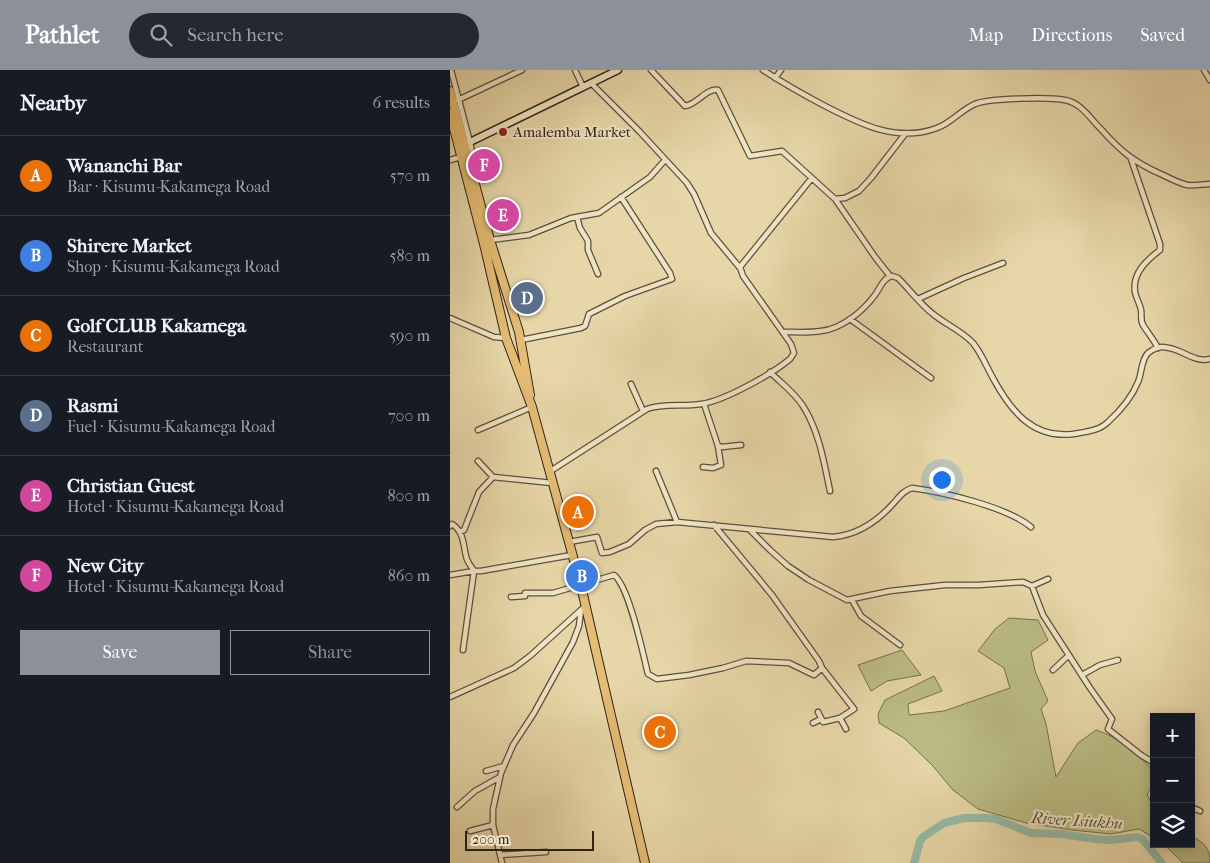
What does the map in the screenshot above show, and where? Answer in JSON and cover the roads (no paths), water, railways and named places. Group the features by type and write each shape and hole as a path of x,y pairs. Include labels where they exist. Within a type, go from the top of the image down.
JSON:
{"highway":[{"path":"450,90 502,325 532,407"},
{"path":"450,113 451,122 465,158 521,340 532,407 580,586 583,608 645,863"},
{"path":"502,325 510,326 516,322"}],"main road":[{"path":"470,142 618,70"}],"street":[{"path":"450,70 472,153 465,158 450,160"},
{"path":"458,100 522,70"},
{"path":"575,70 583,87"},
{"path":"651,70 685,106 691,105 717,89 751,156 781,151 834,199 890,276 898,278 930,312 965,336 974,345 1003,396 1032,427 1047,433 1076,434 1105,426 1117,414 1138,382 1147,353 1158,348 1180,351 1202,361 1210,359"},
{"path":"763,70 808,97 867,126 905,134 936,128 977,103 990,100 1063,100 1078,105 1112,142 1131,159 1178,183 1190,185 1210,184"},
{"path":"775,78 781,70"},
{"path":"1204,70 1210,80"},
{"path":"549,472 643,411 656,406 713,402 736,392 782,365 794,353 783,332 743,276 740,268 711,233 690,188 640,132 591,83"},
{"path":"834,199 844,198 859,191 905,134"},
{"path":"1131,159 1160,244 1160,250 1147,260 1138,273 1134,290 1141,308 1142,324 1158,348"},
{"path":"490,240 529,235 577,217 598,213 650,177 665,160"},
{"path":"740,268 740,264 811,179"},
{"path":"521,340 581,328 587,323 587,317 593,312 633,293 672,279 621,197"},
{"path":"577,217 580,228 588,241 588,250 598,274"},
{"path":"918,299 1003,263"},
{"path":"783,332 822,332 829,330 850,319 870,301 885,279 890,276"},
{"path":"450,318 494,337 506,338"},
{"path":"850,319 931,378"},
{"path":"770,372 792,392 803,406 813,426 820,448 830,491"},
{"path":"631,384 643,411"},
{"path":"703,467 713,468 720,465 721,461 704,404"},
{"path":"478,430 532,407"},
{"path":"718,446 742,445"},
{"path":"478,462 493,477 552,483"},
{"path":"656,470 677,522"},
{"path":"460,532 464,530 479,492 493,477"},
{"path":"569,542 595,536 598,539 602,553 608,553 629,544 656,524 677,522 750,530 833,537 843,536 873,523 903,492 912,488 985,505 1021,518 1031,527"},
{"path":"450,526 452,524 460,532 466,559 474,570 463,650"},
{"path":"714,525 772,595 822,668 854,709 840,718 823,722 818,712"},
{"path":"750,530 770,550 809,580 847,600 945,585 1023,582 1032,586 1043,615 1112,719 1108,730 1150,761"},
{"path":"450,575 572,555"},
{"path":"511,597 524,596 525,593 553,594 613,575 619,580 628,604 648,674 658,679 723,668 746,661 789,663 814,675 822,668"},
{"path":"1032,586 1048,579"},
{"path":"852,600 861,616 900,645"},
{"path":"450,696 514,668 583,608"},
{"path":"502,863 493,825 493,809 500,777 513,746 574,642 583,608"},
{"path":"1052,670 1069,655"},
{"path":"1082,675 1100,665 1118,660"},
{"path":"840,718 846,729"},
{"path":"813,723 821,719"},
{"path":"486,771 504,766"},
{"path":"457,807 475,791 500,777"},
{"path":"1195,809 1200,812"},
{"path":"470,831 493,825"},
{"path":"500,855 546,852"}],"waterway":[{"name":"River Isiukhu","path":"914,863 920,841 923,837 944,823 964,818 996,819 1031,833 1061,834 1111,840 1138,837 1142,839 1162,863"}],"place":[{"name":"Amalemba Market","path":"503,132"},
{"name":"New City","path":"484,165"},
{"name":"Christian Guest","path":"503,215"},
{"name":"Rasmi","path":"527,298"},
{"name":"Wananchi Bar","path":"578,512"},
{"name":"Shirere Market","path":"582,576"},
{"name":"Golf CLUB Kakamega","path":"660,732"}]}
